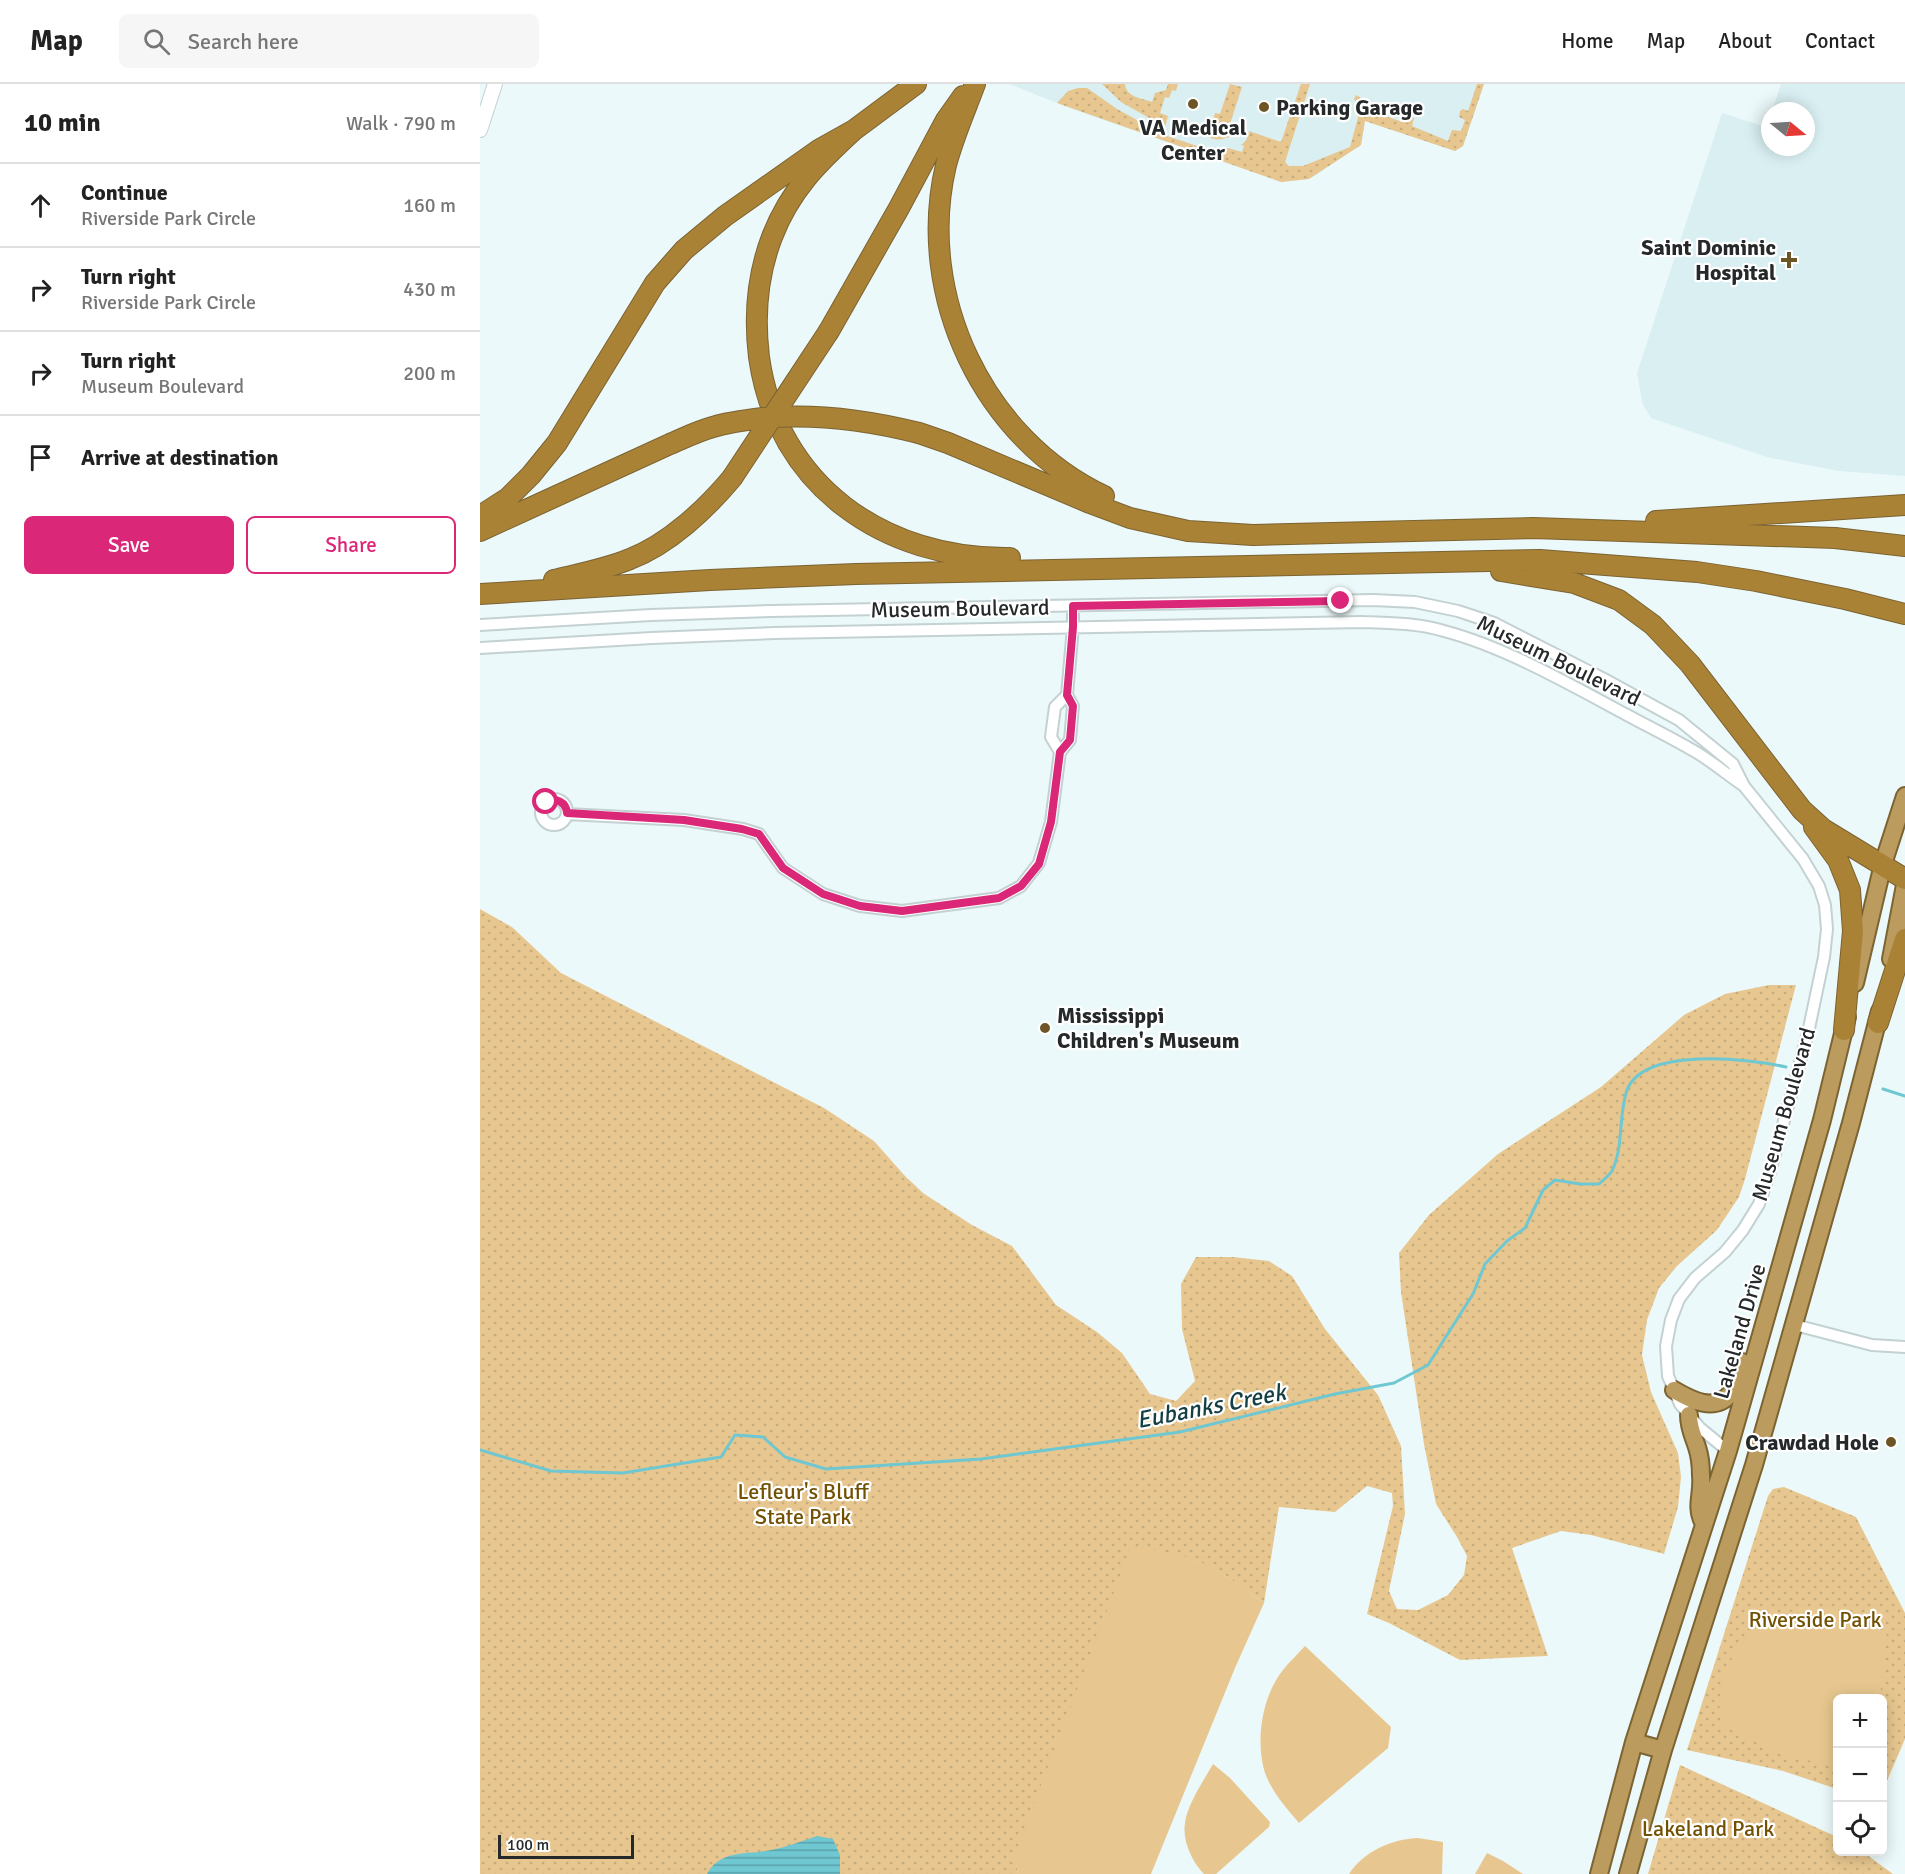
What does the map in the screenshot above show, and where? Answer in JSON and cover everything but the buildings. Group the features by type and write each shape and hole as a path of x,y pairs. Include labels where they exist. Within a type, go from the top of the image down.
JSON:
{"highway":[{"path":"916,84 854,130 818,163 799,186 772,236 764,261 756,316 756,337 761,371 770,404 800,462 837,501 859,518 882,531 912,544 934,550 964,557 991,558 1522,549 1614,556 1756,581 1905,614"},
{"path":"501,592 631,559 688,522 717,496 732,478 829,331 946,120 973,84"},
{"path":"973,84 946,166 940,203 940,258 950,310 970,364 1013,428 1057,469 1085,486 1128,505 1153,512 1216,521 1323,522 1388,531"},
{"path":"480,516 516,490 557,443 655,283 684,250 725,216 780,176 820,149 854,130"},
{"path":"480,531 714,426 784,416 852,419 886,424 918,433 987,458 1130,518 1188,531 1253,536 1533,528 1905,505"},
{"path":"1533,528 1835,538 1905,546"},
{"path":"480,594 856,574 1540,560 1697,572"},
{"path":"1433,563 1574,583 1619,600 1653,625 1690,664 1838,860 1850,890 1853,932 1844,1030"},
{"name":"Lakeland Drive","path":"1599,1874 1634,1742 1728,1451 1765,1322 1822,1120 1883,864 1905,796"},
{"path":"1802,810 1822,829 1905,879"},
{"path":"1878,1023 1905,885"},
{"path":"1628,1874 1663,1750 1754,1466 1878,1023 1905,939"},
{"path":"1674,1390 1701,1404 1721,1401 1730,1394 1737,1380 1750,1335 1765,1322 1794,1325"},
{"path":"1689,1415 1689,1427 1697,1446 1702,1479 1698,1511 1704,1524"},
{"path":"1728,1451 1754,1466"},
{"path":"1634,1742 1663,1750"}],"street":[{"path":"481,123 495,84"},
{"path":"1341,601 1341,622"},
{"name":"Museum Boulevard","path":"480,626 651,615 1341,601 1415,602 1458,611 1494,623 1679,720 1733,764 1744,786 1812,872 1826,905 1827,929 1824,957 1808,1033 1759,1204 1743,1230 1725,1252 1695,1278 1679,1299 1671,1320 1666,1346 1668,1376 1680,1404 1700,1428 1728,1451"},
{"path":"567,813 684,820 759,834 783,868 823,894 860,906 902,911 999,898 1021,886 1039,864 1051,822 1060,752 1070,740 1073,706 1067,695 1073,606"},
{"name":"Museum Boulevard","path":"480,648 774,633 1341,622 1403,623 1442,630 1479,641 1591,695 1699,754 1744,786"},
{"path":"1531,666 1540,646"},
{"path":"1060,752 1051,737 1055,707 1067,695"},
{"path":"1794,1325 1872,1345 1905,1347"}],"shaded area":[{"path":"1009,84 1484,84 1463,146 1455,151 1365,121 1361,145 1309,179 1281,182 1075,110"},
{"name":"Saint Dominic Hospital","path":"1781,84 1905,84 1905,476 1839,471 1767,457 1651,418 1643,405 1637,373 1722,113 1761,125 1761,156 1815,156 1815,102 1775,102"}],"green space":[{"path":"1102,84 1125,84 1131,94 1152,102 1155,93 1166,90 1168,84 1178,84 1176,91 1172,90 1169,98 1165,97 1160,113 1168,116 1165,127 1121,102"},
{"path":"1230,84 1242,87 1229,127 1238,128 1228,137 1213,139 1206,134 1209,120 1213,121 1215,113 1220,114"},
{"path":"1301,84 1310,84 1285,162 1289,166 1303,166 1350,147 1360,110 1354,99 1356,95 1360,97 1367,110 1403,122 1406,115 1414,118 1412,126 1448,141 1452,130 1461,131 1465,120 1459,117 1460,111 1463,109 1468,111 1477,84 1484,84 1463,146 1455,151 1365,121 1361,145 1309,179 1281,182 1057,103 1068,91 1087,88 1117,109 1164,135 1209,150 1228,148 1242,152 1244,146 1241,145 1246,141 1249,131 1281,142"},
{"name":"Lefleur's Bluff State Park","path":"480,909 512,927 561,973 824,1108 874,1141 923,1193 972,1225 1012,1246 1056,1305 1097,1332 1122,1353 1150,1394 1176,1401 1195,1381 1182,1329 1181,1284 1196,1257 1233,1257 1269,1261 1292,1276 1325,1329 1378,1395 1401,1446 1405,1514 1389,1591 1397,1609 1418,1610 1448,1595 1464,1575 1467,1556 1436,1504 1424,1444 1401,1292 1399,1253 1429,1215 1498,1154 1601,1087 1684,1015 1725,994 1769,985 1796,985 1739,1197 1717,1230 1677,1266 1659,1288 1647,1320 1642,1355 1651,1392 1678,1453 1681,1477 1678,1507 1664,1554 1591,1535 1561,1531 1512,1548 1548,1656 1460,1660 1367,1614 1393,1506 1392,1493 1367,1486 1335,1512 1279,1507 1264,1603 1226,1576 1196,1560 1015,1856 1018,1874 480,1874"},
{"name":"Riverside Park","path":"1784,1487 1856,1517 1905,1613 1905,1739 1887,1781 1887,1694 1833,1694 1833,1788 1783,1771 1687,1750 1768,1496 1773,1489"},
{"path":"1131,1547 1172,1553 1196,1560 1223,1574 1264,1603 1151,1874 1018,1874 1014,1856"},
{"path":"1827,1608 1843,1612 1873,1625 1887,1635 1880,1694 1833,1694 1833,1768 1797,1757 1795,1762 1721,1725 1720,1690 1728,1666 1743,1642 1753,1632 1776,1617 1803,1609"},
{"path":"1305,1646 1391,1727 1388,1748 1299,1823 1271,1787 1265,1773 1261,1733 1265,1706 1276,1681"},
{"path":"1213,1764 1230,1778 1270,1822 1269,1827 1216,1874 1204,1874 1189,1850 1184,1830 1192,1801"},
{"name":"Lakeland Park","path":"1680,1765 1833,1835 1833,1856 1868,1856 1893,1874 1648,1874"},
{"path":"1418,1838 1443,1842 1442,1874 1349,1874 1362,1859 1379,1848 1398,1841"},
{"path":"1487,1853 1503,1861 1523,1874 1475,1874"}],"water":[{"path":"817,1836 833,1839 840,1855 840,1874 707,1874 719,1860 727,1857 777,1849"}],"waterway":[{"name":"Eubanks Creek","path":"480,1450 551,1471 623,1473 721,1457 735,1435 763,1437 785,1457 826,1469 981,1459 1180,1432 1335,1394 1394,1383 1428,1365 1473,1294 1485,1264 1507,1241 1525,1228 1543,1190 1555,1180 1599,1184 1611,1173 1618,1151 1624,1100 1627,1090 1637,1076 1654,1067 1675,1061 1699,1059 1748,1061 1786,1067"},
{"name":"Eubanks Creek","path":"1883,1089 1905,1096"}],"place":[{"name":"VA Medical Center","path":"1193,104"},
{"name":"Parking Garage","path":"1264,107"},
{"name":"Saint Dominic Hospital","path":"1789,260"},
{"name":"Mississippi Children's Museum","path":"1045,1028"},
{"name":"Crawdad Hole","path":"1891,1442"}],"route":[{"path":"546,802 555,799 560,801 564,804 567,813 684,820 759,834 783,868 823,894 860,906 902,911 999,898 1021,886 1039,864 1051,822 1060,752 1070,740 1073,706 1067,695 1073,606 1341,601"}]}
